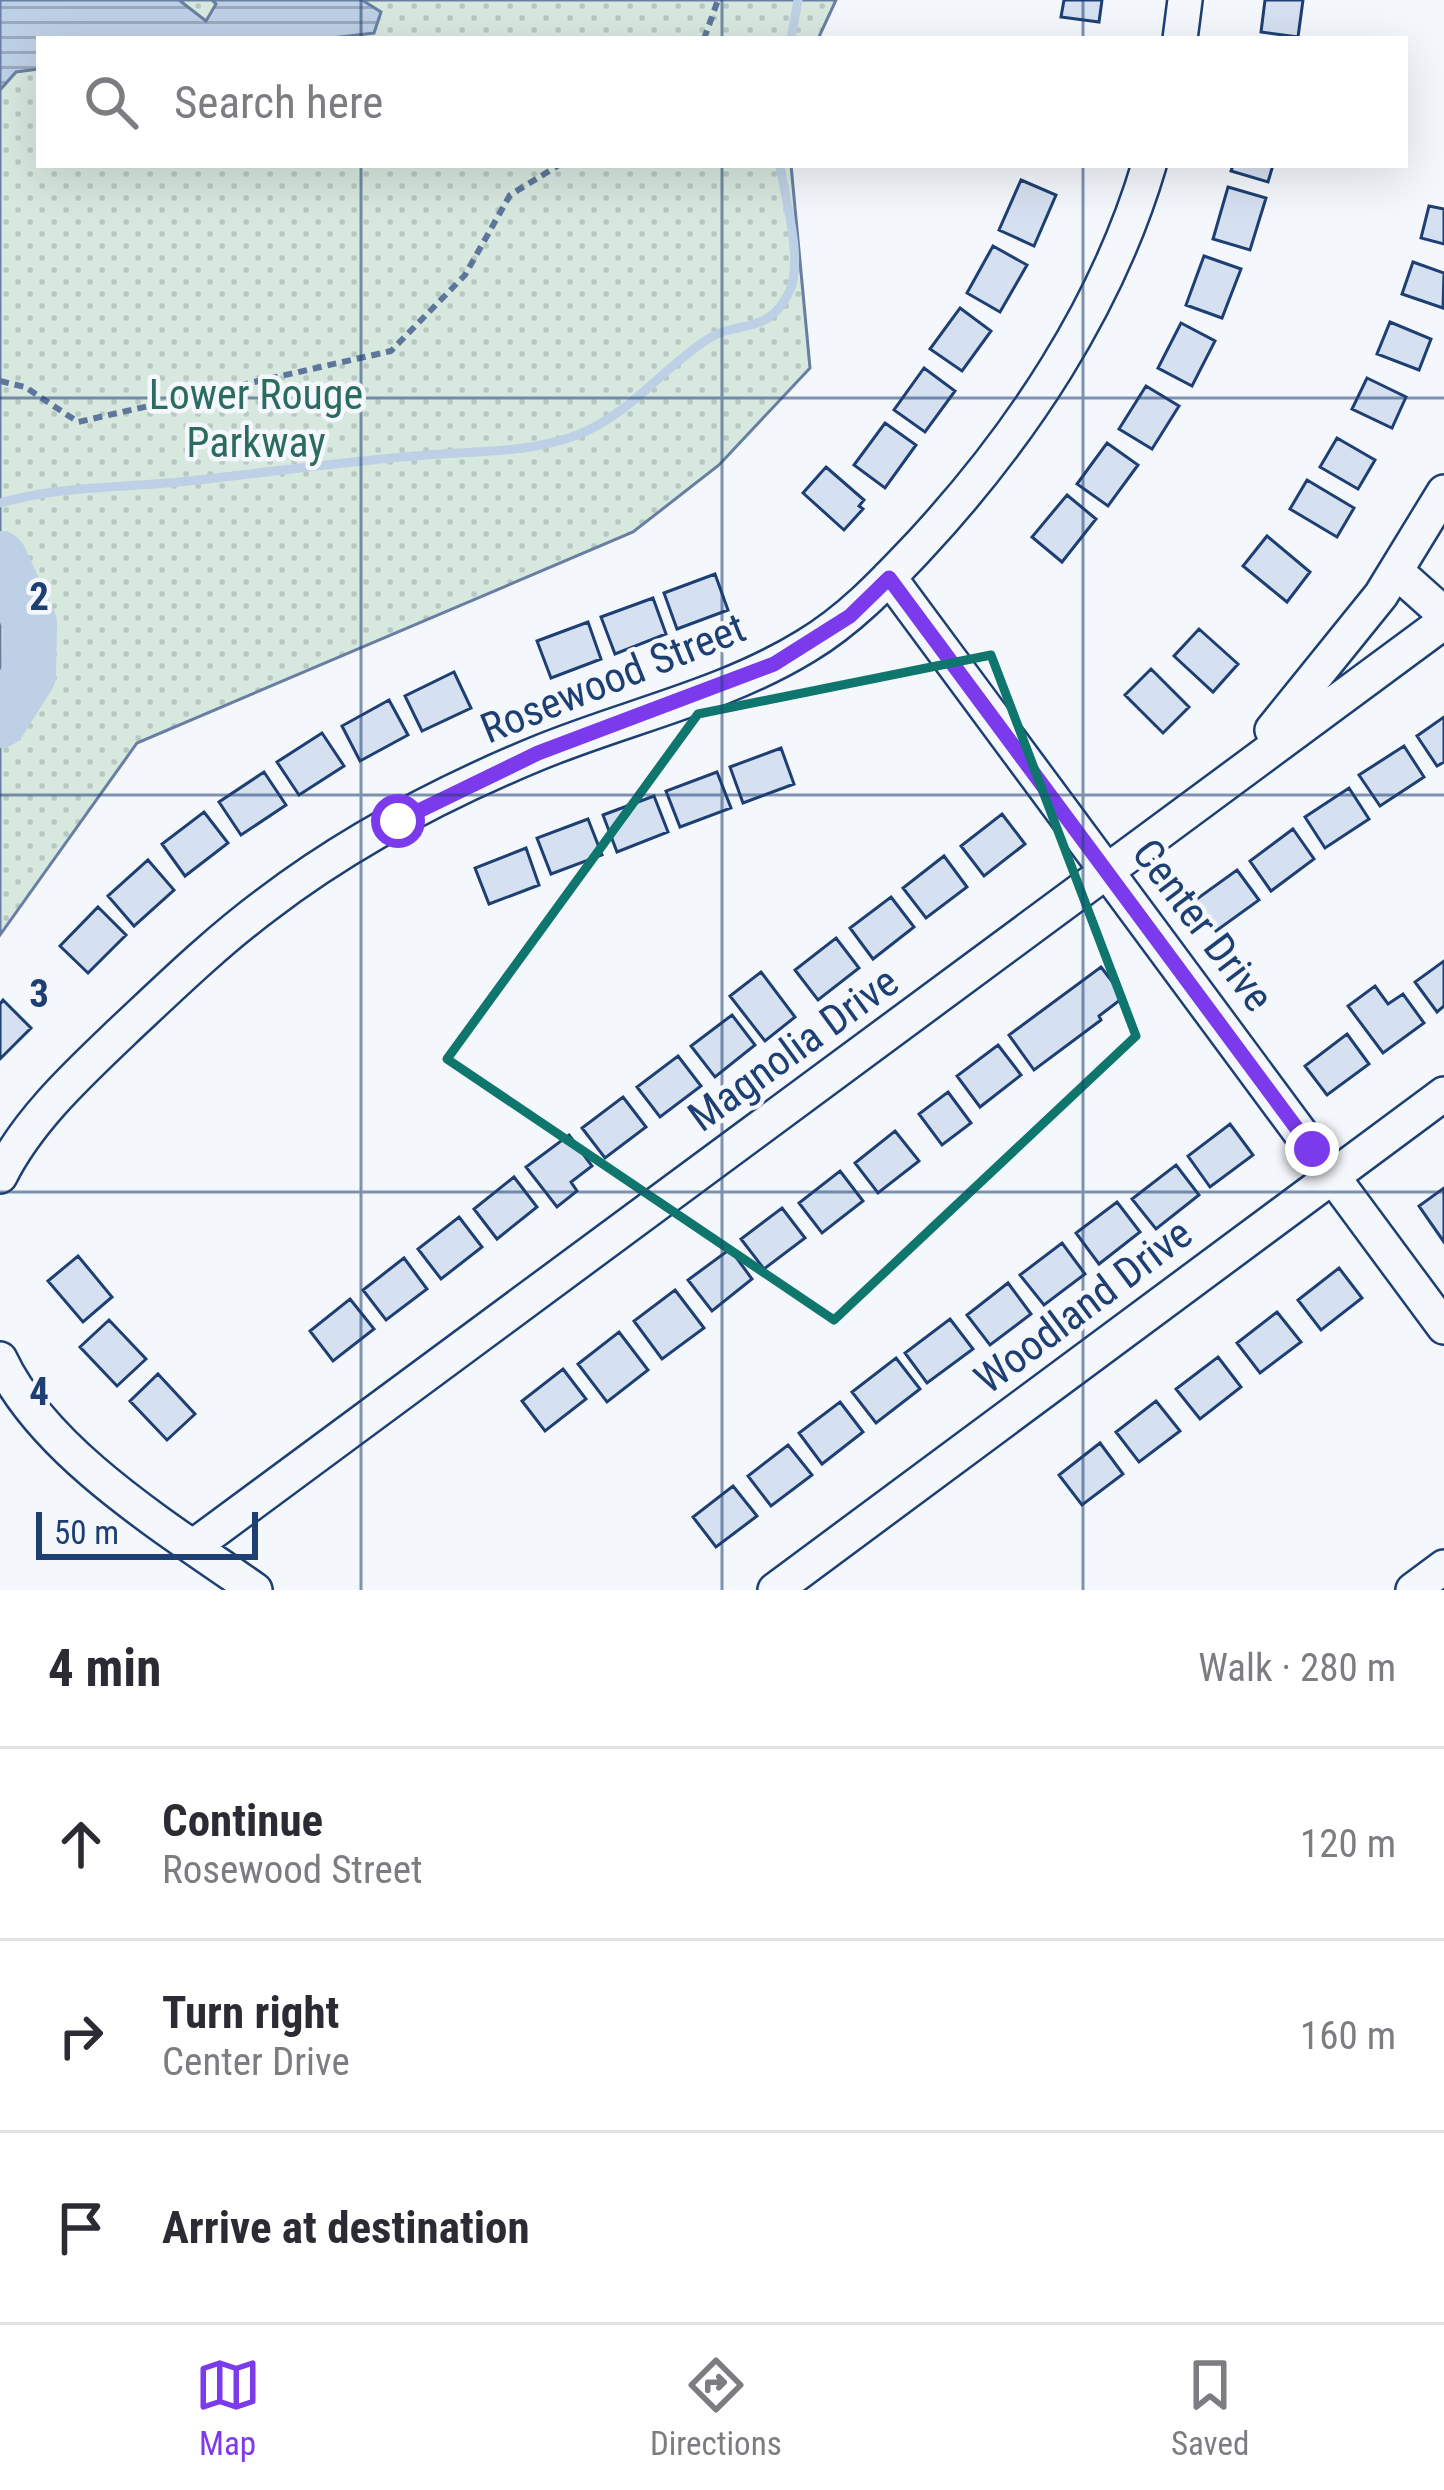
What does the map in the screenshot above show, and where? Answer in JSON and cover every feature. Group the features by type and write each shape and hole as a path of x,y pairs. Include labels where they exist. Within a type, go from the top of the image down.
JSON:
{"street":[{"path":"1180,36 1185,0"},
{"name":"Rosewood Street","path":"0,1176 26,1131 98,1055 266,905 322,867 398,821 497,771 774,664 850,616 979,476 1055,369 1106,279 1148,168"},
{"path":"1231,776 1345,644 1444,492"},
{"name":"Magnolia Drive","path":"194,1546 1108,873 1444,618 1396,571"},
{"name":"Center Drive","path":"889,578 1444,1328"},
{"name":"Woodland Drive","path":"775,1590 1444,1094"},
{"path":"0,1359 21,1396 66,1448 255,1590"},
{"path":"1413,1590 1444,1567"}],"path":[{"path":"705,36 718,0"},
{"path":"0,381 25,387 78,422 391,351 466,274 510,195 554,168"}],"highlighted area":[{"path":"991,655 1136,1036 834,1320 447,1059 698,714"}],"green space":[{"name":"Lower Rouge Parkway","path":"0,0 836,0 819,36 36,36 36,168 791,168 810,368 719,465 633,532 137,743 0,935"}],"water":[{"path":"0,0 179,0 206,21 216,4 212,0 362,0 381,12 374,33 348,36 36,36 36,69 16,72 0,90"}],"building":[{"path":"1064,0 1102,0 1099,22 1061,17"},
{"path":"1265,0 1303,0 1298,36 1261,32"},
{"path":"1232,168 1272,168 1268,182"},
{"path":"1021,180 1056,195 1034,246 999,230"},
{"path":"1228,187 1266,198 1250,250 1213,239"},
{"path":"1429,206 1444,209 1444,244 1421,238"},
{"path":"993,246 1027,265 1000,312 967,293"},
{"path":"1204,256 1241,269 1222,318 1186,305"},
{"path":"1413,262 1444,273 1443,308 1402,294"},
{"path":"960,308 991,331 962,371 930,349"},
{"path":"1390,322 1431,339 1419,370 1377,354"},
{"path":"1181,323 1215,341 1192,386 1158,368"},
{"path":"924,368 955,391 925,432 894,410"},
{"path":"1367,378 1406,397 1392,428 1352,409"},
{"path":"1146,386 1179,406 1152,449 1119,429"},
{"path":"885,423 916,445 885,488 854,465"},
{"path":"1337,438 1375,460 1358,489 1320,467"},
{"path":"1107,443 1138,465 1108,506 1077,484"},
{"path":"826,467 864,500 859,506 863,509 844,530 803,493"},
{"path":"1307,480 1354,508 1337,537 1290,509"},
{"path":"1067,495 1096,519 1062,562 1032,537"},
{"path":"1267,536 1310,572 1287,602 1243,566"},
{"path":"715,574 728,610 677,629 664,593"},
{"path":"653,598 666,634 615,654 601,617"},
{"path":"588,622 601,659 551,678 537,641"},
{"path":"1199,629 1238,664 1213,692 1174,656"},
{"path":"1151,669 1189,707 1163,733 1125,695"},
{"path":"454,672 471,708 422,731 405,696"},
{"path":"389,700 408,735 360,761 342,726"},
{"path":"1444,717 1444,762 1437,766 1417,736"},
{"path":"322,733 344,766 299,795 277,762"},
{"path":"1404,746 1424,777 1380,806 1359,775"},
{"path":"781,748 794,784 743,803 730,767"},
{"path":"264,772 286,805 241,835 219,802"},
{"path":"717,772 731,808 680,827 666,791"},
{"path":"1349,788 1369,819 1325,848 1305,817"},
{"path":"654,796 668,832 617,852 603,815"},
{"path":"204,812 228,843 185,876 162,844"},
{"path":"1002,814 1025,844 984,876 961,846"},
{"path":"588,819 602,855 551,874 537,838"},
{"path":"1293,829 1314,859 1271,891 1250,861"},
{"path":"526,848 539,885 489,904 475,868"},
{"path":"944,856 967,887 926,918 903,888"},
{"path":"148,860 174,890 134,926 108,896"},
{"path":"1237,870 1259,900 1216,931 1194,901"},
{"path":"891,897 914,927 873,959 850,928"},
{"path":"98,907 126,935 88,973 60,946"},
{"path":"836,938 859,968 818,1000 795,970"},
{"path":"1444,961 1444,1006 1437,1012 1415,982"},
{"path":"1101,967 1124,997 1034,1070 1009,1035"},
{"path":"761,972 795,1017 765,1041 730,996"},
{"path":"1375,986 1388,1004 1403,994 1424,1023 1383,1053 1348,1006"},
{"path":"3,1000 31,1028 0,1059 0,1004"},
{"path":"732,1015 755,1045 715,1077 691,1046"},
{"path":"1347,1034 1369,1064 1327,1095 1305,1066"},
{"path":"998,1045 1021,1075 980,1107 957,1076"},
{"path":"678,1056 701,1086 660,1117 637,1087"},
{"path":"948,1092 971,1123 942,1145 919,1114"},
{"path":"623,1097 646,1127 605,1158 582,1128"},
{"path":"1230,1124 1253,1155 1210,1187 1188,1156"},
{"path":"895,1131 919,1161 878,1193 855,1163"},
{"path":"569,1135 592,1166 571,1182 577,1191 557,1207 526,1167"},
{"path":"1176,1165 1199,1195 1156,1229 1132,1199"},
{"path":"840,1171 863,1201 822,1233 799,1203"},
{"path":"514,1177 537,1207 497,1239 474,1209"},
{"path":"1444,1188 1444,1242 1419,1206"},
{"path":"1117,1202 1140,1232 1099,1264 1076,1233"},
{"path":"782,1208 805,1238 764,1269 741,1239"},
{"path":"459,1217 482,1247 441,1279 418,1249"},
{"path":"1062,1243 1085,1274 1044,1305 1020,1275"},
{"path":"730,1249 752,1279 712,1311 688,1280"},
{"path":"78,1256 112,1297 83,1322 48,1281"},
{"path":"404,1258 427,1289 386,1320 363,1290"},
{"path":"1339,1268 1362,1298 1321,1330 1298,1300"},
{"path":"1008,1283 1031,1314 990,1345 967,1315"},
{"path":"675,1290 704,1328 662,1359 634,1321"},
{"path":"350,1299 374,1329 333,1361 310,1331"},
{"path":"1277,1312 1301,1342 1260,1373 1237,1343"},
{"path":"950,1319 973,1349 927,1383 905,1353"},
{"path":"109,1320 146,1359 117,1386 80,1347"},
{"path":"619,1332 648,1370 607,1402 578,1364"},
{"path":"1218,1357 1241,1387 1200,1419 1176,1389"},
{"path":"896,1358 920,1389 876,1423 852,1392"},
{"path":"563,1369 586,1399 545,1431 522,1401"},
{"path":"158,1374 195,1414 167,1440 130,1401"},
{"path":"1156,1401 1180,1431 1139,1462 1116,1432"},
{"path":"840,1402 863,1432 822,1464 799,1433"},
{"path":"1100,1443 1123,1474 1082,1505 1059,1475"},
{"path":"788,1445 812,1475 771,1506 748,1476"},
{"path":"733,1486 757,1516 716,1547 693,1517"}],"waterway":[{"path":"792,36 798,0"},
{"path":"0,503 71,490 518,449 577,435 614,415 708,339 763,321 782,305 795,262 781,168"},
{"path":"0,558 30,623 29,675 0,721"}],"route":[{"path":"398,821 538,753 774,664 850,616 889,578 1312,1149"}]}
